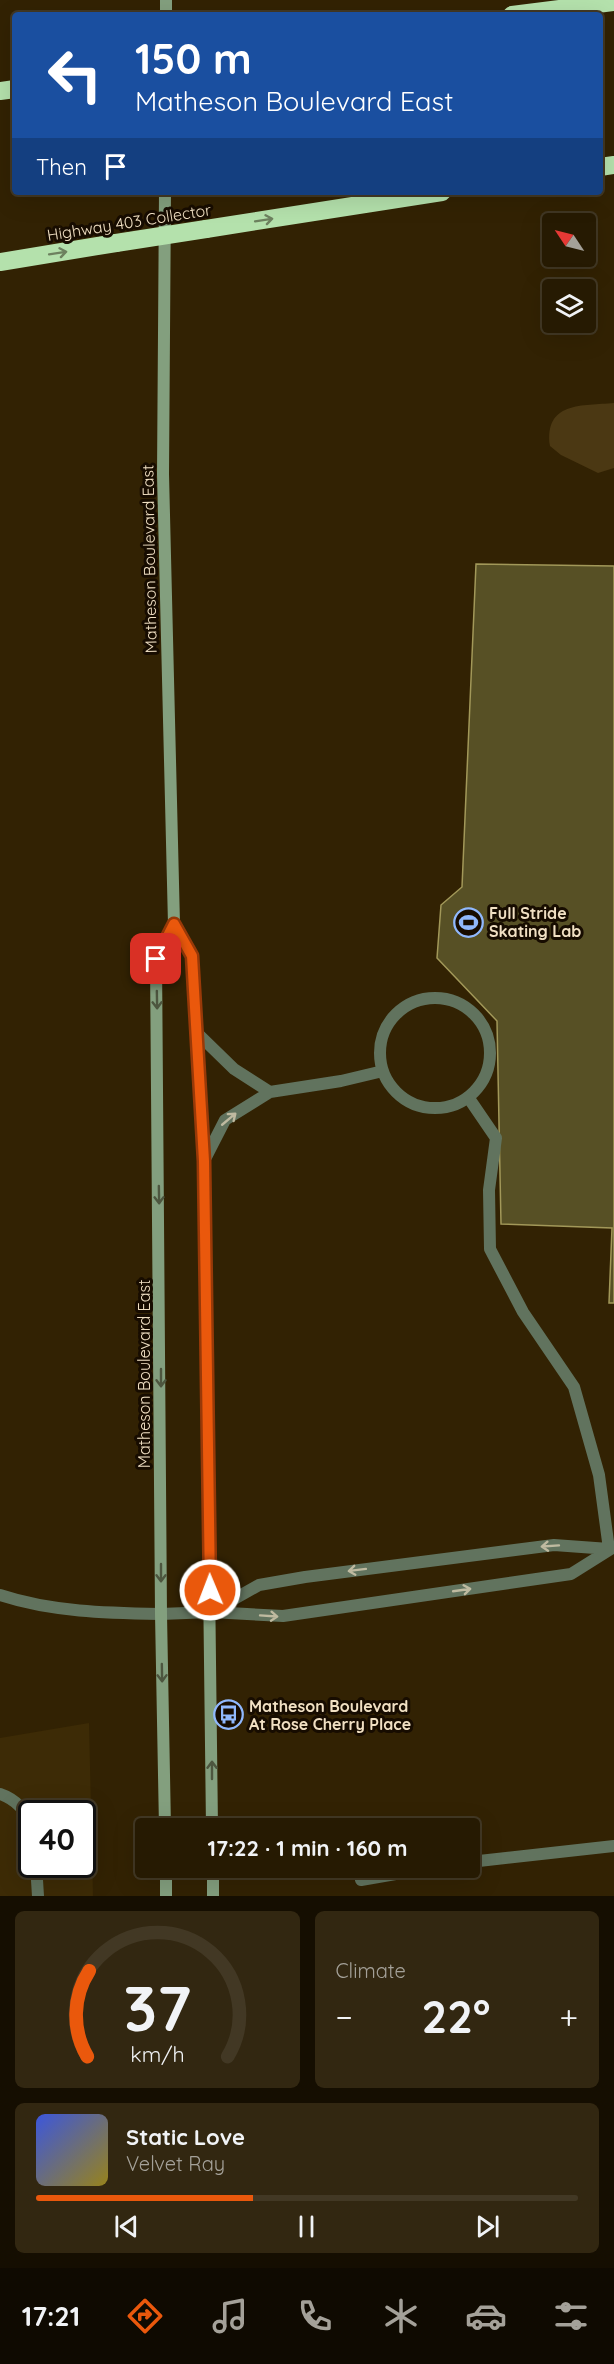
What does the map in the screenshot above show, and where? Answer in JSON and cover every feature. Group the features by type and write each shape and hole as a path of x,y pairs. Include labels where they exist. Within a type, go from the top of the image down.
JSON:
{"highway":[{"path":"536,12 614,2"},
{"name":"Highway 403 Collector","path":"0,262 423,195"}],"street":[{"name":"Matheson Boulevard East","path":"165,195 163,474 174,924 192,956 204,1161 212,1818"},
{"name":"Matheson Boulevard East","path":"165,1818 156,959 174,924"},
{"path":"434,998 451,1000 467,1008 479,1020 488,1043 487,1069 480,1084 468,1097 453,1105 436,1108 419,1106 403,1098 391,1086 383,1071 380,1054 382,1037 390,1021 402,1009 417,1001 434,998"},
{"path":"196,1032 234,1069 270,1092"},
{"path":"204,1161 225,1120 270,1092 341,1081 383,1071"},
{"path":"468,1097 496,1138 489,1190 490,1249 523,1312 574,1387 599,1475 611,1548"},
{"path":"211,1612 259,1585 305,1577 554,1545 611,1548"},
{"path":"0,1595 54,1607 113,1613 211,1612 283,1616 571,1574 611,1548"},
{"path":"0,1794 9,1797 18,1804"},
{"path":"480,1861 614,1846"},
{"path":"37,1878 38,1896"},
{"path":"166,1878 166,1896"},
{"path":"213,1878 213,1896"},
{"path":"361,1880 372,1878"}],"shaded area":[{"path":"614,403 614,468 598,473 561,455 550,446 550,431 559,413 579,406"},
{"path":"89,1723 91,1800 18,1800 18,1878 93,1878 93,1896 0,1896 0,1738"}],"building":[{"path":"476,564 614,566 614,1303 609,1303 612,1228 501,1224 497,1021 437,958 441,905 462,887"}],"place":[{"name":"Full Stride Skating Lab","path":"468,922"},
{"name":"Matheson Boulevard At Rose Cherry Place","path":"228,1715"}],"route":[{"path":"156,959 174,924 192,956 204,1161 210,1590"}]}
